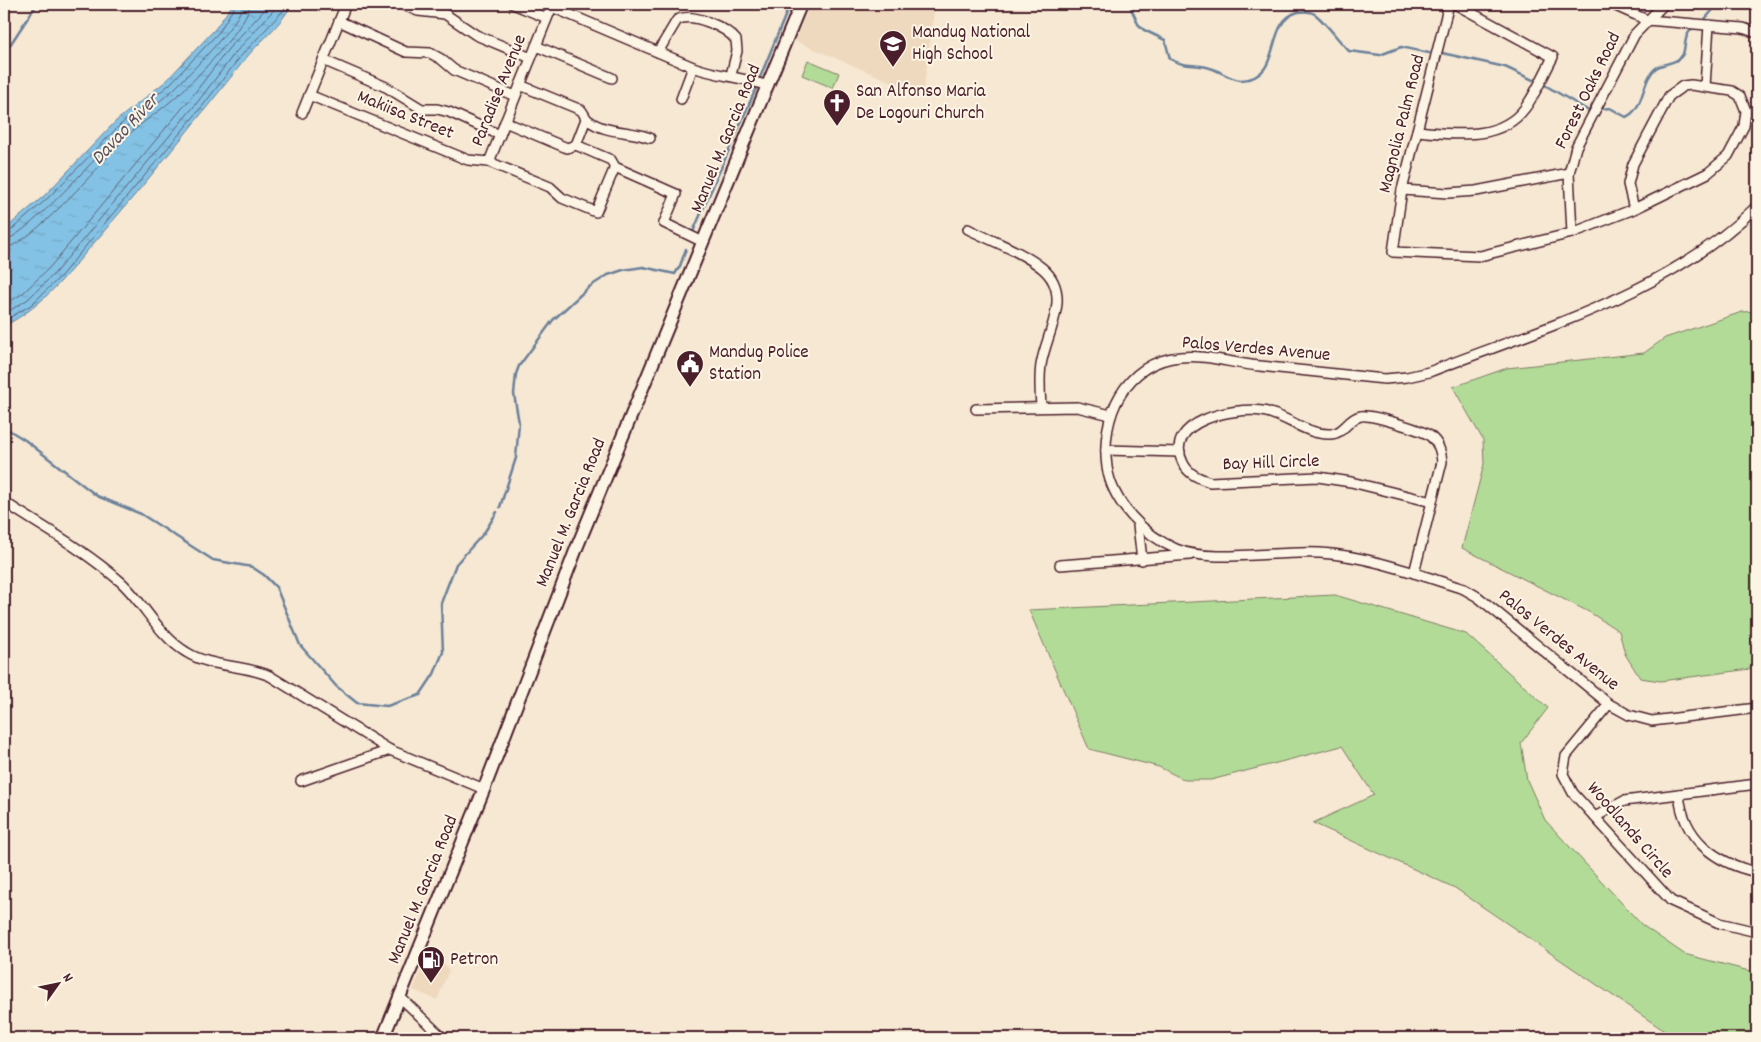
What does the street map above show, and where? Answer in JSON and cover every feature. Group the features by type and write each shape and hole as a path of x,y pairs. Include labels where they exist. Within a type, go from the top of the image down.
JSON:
{"main road":[{"name":"Manuel M. Garcia Road","path":"383,1038 484,789 577,547 801,4"}],"street":[{"path":"302,113 346,4"},
{"path":"402,4 418,11 445,14 460,22 476,35 531,58"},
{"path":"513,4 547,18"},
{"name":"Magnolia Palm Road","path":"1449,4 1402,190 1392,252 1480,256 1572,233"},
{"path":"1417,131 1460,135 1476,134 1506,124 1526,108 1553,57 1455,4"},
{"path":"1611,4 1647,20 1743,28 1757,33"},
{"name":"Forest Oaks Road","path":"1572,233 1568,204 1568,174 1584,130 1632,39 1647,20 1664,4"},
{"path":"552,5 693,67 768,86"},
{"name":"Paradise Avenue","path":"489,162 552,5"},
{"path":"658,52 676,20 688,17 699,20 718,28 736,40 737,51 731,76"},
{"path":"339,21 406,52 430,53 454,70 516,96"},
{"path":"1705,86 1709,25"},
{"path":"536,46 612,78"},
{"path":"323,60 386,88 422,109 437,109 449,112 500,135"},
{"path":"681,99 693,67"},
{"path":"520,85 581,110 586,119 618,132 632,132 650,138"},
{"path":"1572,233 1634,209 1708,173 1724,160 1735,145 1744,126 1746,111 1740,96 1732,90 1705,86 1683,86 1669,96 1662,106 1630,174 1629,193 1634,209"},
{"name":"Makiisa Street","path":"309,95 468,160 489,162 550,187 562,198 596,212 615,167"},
{"path":"505,122 570,149 576,145 586,119"},
{"path":"576,145 611,160 615,167 676,194 664,223 704,242"},
{"path":"1402,190 1448,193 1568,174"},
{"name":"Palos Verdes Avenue","path":"1757,206 1725,235 1628,294 1429,372 1385,379 1181,357 1157,362 1140,371 1122,391 1111,415 1106,450 1108,470 1117,492 1138,525 1154,538 1177,549 1196,555 1316,552 1340,554 1414,573 1464,589 1478,597 1609,704 1629,715 1652,721 1757,708"},
{"path":"968,228 1027,258 1043,269 1051,278 1058,305 1041,363 1041,407"},
{"path":"976,409 1077,407 1111,415"},
{"name":"Bay Hill Circle","path":"1414,573 1441,470 1441,448 1430,436 1419,430 1367,416 1360,416 1337,434 1331,434 1300,426 1262,411 1212,415 1199,421 1183,438 1180,452 1188,471 1196,477 1210,482 1318,477 1351,482 1432,502"},
{"path":"1106,450 1180,452"},
{"path":"4,502 122,583 171,639 185,652 202,660 258,670 390,750 484,789"},
{"path":"1138,525 1142,560"},
{"path":"1060,565 1196,555"},
{"name":"Woodlands Circle","path":"1609,704 1566,756 1563,774 1573,793 1671,901 1719,923 1757,932"},
{"path":"301,781 390,750"},
{"path":"1595,817 1624,801 1757,784"},
{"path":"1679,794 1681,813 1686,825 1698,842 1712,853 1734,865 1757,872"},
{"path":"400,997 443,1038"}],"shaded area":[{"name":"Mandug National High School","path":"810,4 935,4 923,95 795,41"},
{"path":"429,952 435,954 449,970 437,1000 413,990"},
{"path":"406,1029 427,1038 402,1038"}],"green space":[{"path":"808,60 839,73 833,88 802,75"},
{"path":"1757,311 1757,668 1661,681 1640,678 1625,654 1619,631 1589,612 1462,548 1484,464 1483,440 1453,387 1507,368 1644,353 1665,338 1742,312"},
{"path":"1335,595 1466,634 1548,708 1521,743 1527,780 1545,820 1642,925 1684,954 1757,973 1757,1038 1675,1038 1455,888 1313,823 1374,795 1342,746 1211,780 1185,780 1159,767 1089,749 1029,610"}],"water":[{"name":"Davao River","path":"233,4 292,4 281,20 249,55 68,274 32,308 4,326 4,230 45,195 116,121 166,81 215,29"}],"waterway":[{"path":"4,54 37,4"},
{"path":"759,80 790,4"},
{"path":"1125,4 1130,6 1138,24 1144,30 1165,40 1170,59 1181,64 1210,68 1238,80 1255,77 1264,70 1280,27 1287,18 1298,12 1305,11 1316,15 1325,23 1349,51 1380,55 1401,47 1429,53"},
{"path":"1705,19 1718,4"},
{"path":"1601,109 1610,108 1626,117 1632,113 1637,108 1651,73 1656,68 1678,60 1681,57 1686,37 1692,29"},
{"path":"1442,53 1505,67 1533,80"},
{"path":"1543,84 1589,111"},
{"path":"692,234 757,86"},
{"path":"500,507 516,458 519,423 514,394 516,374 519,366 553,320 589,287 608,275 623,270 643,267 675,274 686,249"},
{"path":"4,427 25,440 97,496 141,514 213,560 252,567 264,575 276,587 300,645 336,686 357,703 387,706 420,695 434,674 443,652 441,603 456,564 484,533 497,512"}],"place":[{"name":"Mandug National High School","path":"893,68"},
{"name":"San Alfonso Maria De Logouri Church","path":"837,127"},
{"name":"Mandug Police Station","path":"690,388"},
{"name":"Petron","path":"431,984"}]}
